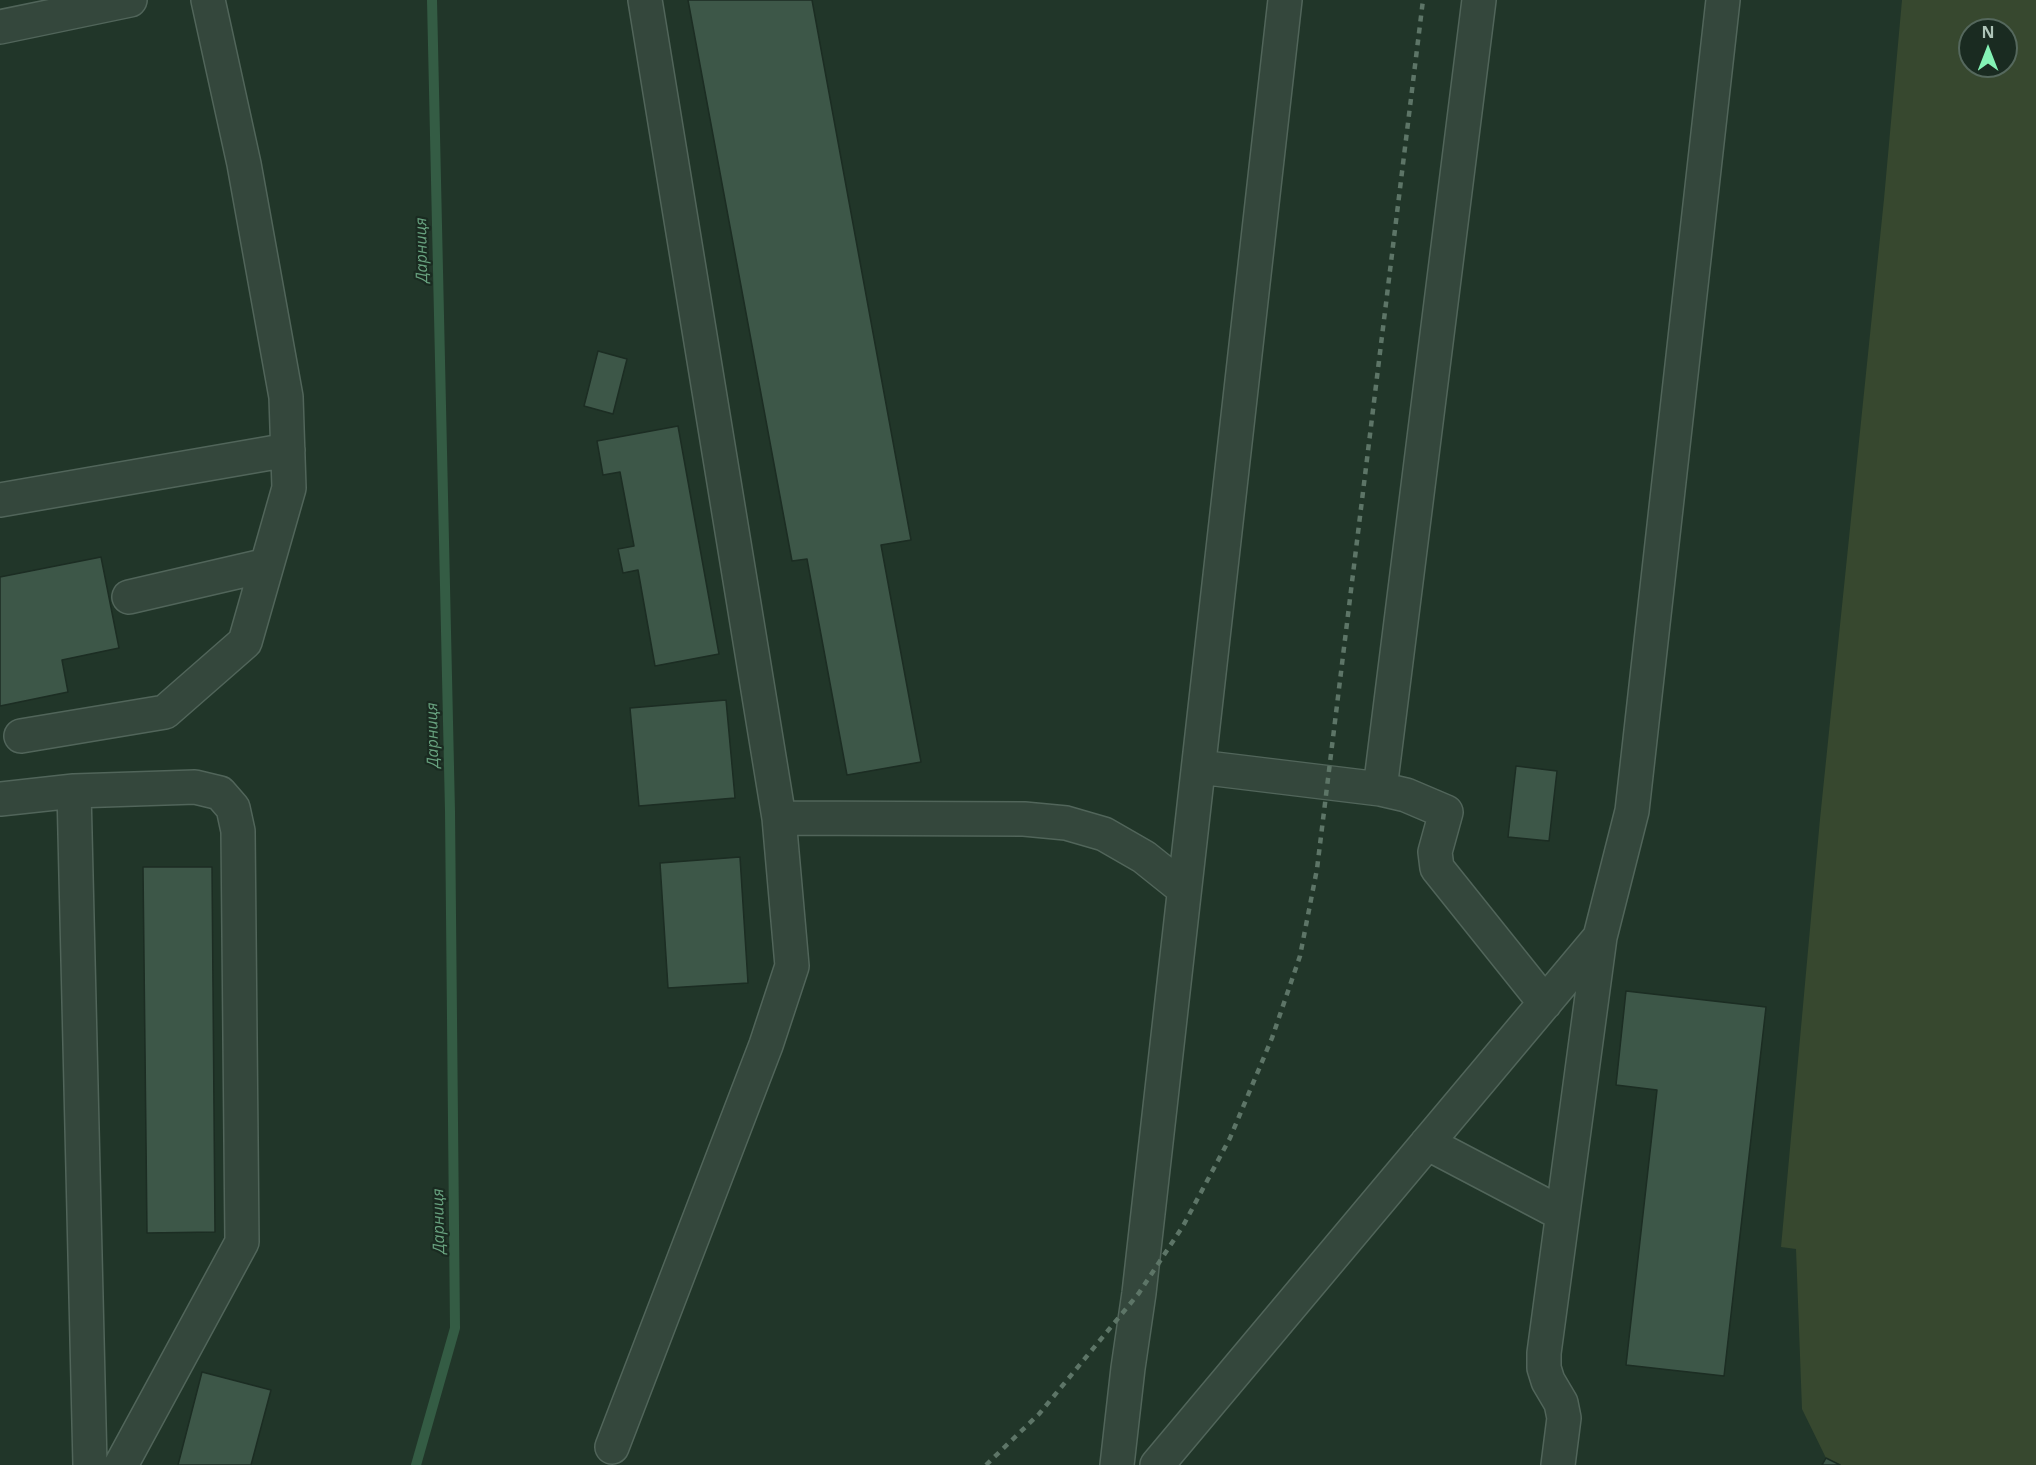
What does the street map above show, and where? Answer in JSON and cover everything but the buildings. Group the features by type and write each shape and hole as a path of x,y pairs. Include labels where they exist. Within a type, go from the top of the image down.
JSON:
{"lane":[{"path":"0,27 130,0"},
{"path":"21,736 165,712 245,642 289,488 286,397 244,164 208,0"},
{"path":"612,1447 766,1045 792,966 779,818 645,0"},
{"path":"1117,1465 1285,0"},
{"path":"1380,789 1479,0"},
{"path":"1558,1465 1564,1418 1561,1404 1548,1381 1544,1368 1544,1353 1600,937 1632,811 1723,0"},
{"path":"0,500 288,450"},
{"path":"129,597 267,565"},
{"path":"1198,767 1380,789 1406,795 1446,812 1435,852 1437,868 1545,1003"},
{"path":"0,799 74,791 195,787 220,793 232,808 238,831 242,1242 121,1465"},
{"path":"74,791 90,1465"},
{"path":"779,818 1024,819 1066,823 1104,834 1144,857 1184,889"},
{"path":"1157,1465 1600,937"},
{"path":"1427,1143 1562,1214"}],"green space":[{"path":"1902,0 2036,0 2036,1465 1841,1465 1826,1458 1802,1409 1796,1249 1781,1247 1820,819 1884,199"}],"waterway":[{"name":"Дарниця","path":"416,1465 455,1328 450,811 432,0"}],"railway":[{"path":"986,1465 1039,1414 1139,1293 1183,1226 1230,1138 1272,1038 1300,956 1317,869 1423,0"}]}
